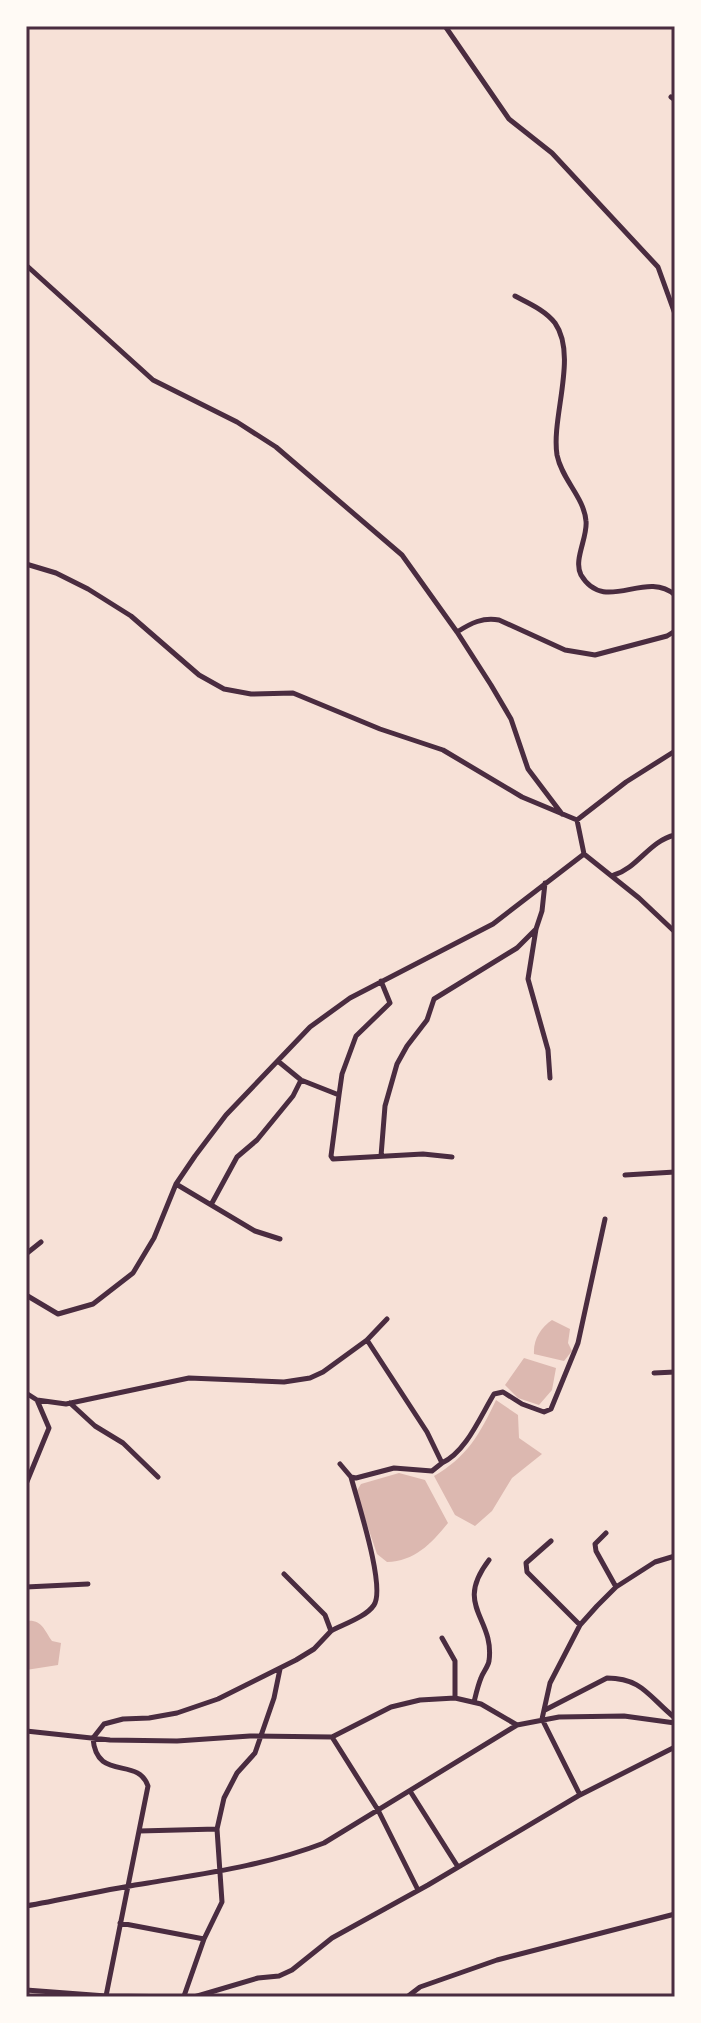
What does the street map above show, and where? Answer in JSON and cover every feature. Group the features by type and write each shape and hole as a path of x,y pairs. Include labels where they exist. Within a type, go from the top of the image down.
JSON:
{"street":[{"path":"445,26 509,119 552,153 658,267 675,314"},
{"path":"26,265 153,380 237,422 276,447 402,555 457,632 511,719 528,769 562,814"},
{"path":"515,296 540,310 554,322 559,332 564,367 556,450 560,472 585,514 587,525 579,567 581,574 591,585 613,594 649,584 668,589 675,595"},
{"path":"26,564 56,573 131,616 199,675 224,689 251,694 293,693 380,729 443,750 522,797 577,820"},
{"path":"457,632 470,623 488,618 565,650 595,655 667,636 675,631"},
{"path":"577,820 626,782 675,751"},
{"path":"577,820 584,854 613,875 675,932"},
{"path":"613,875 630,869 657,842 675,835"},
{"path":"26,1295 58,1314 93,1304 133,1273 154,1238 176,1184 226,1115 310,1027 350,998 493,924 584,854"},
{"path":"545,882 528,979 548,1050 550,1078"},
{"path":"381,1156 385,1106 397,1064 427,1020 434,999 517,948 536,929"},
{"path":"381,981 390,1003 356,1036 342,1074 331,1156 336,1160 423,1154 452,1157"},
{"path":"279,1062 301,1080 339,1095"},
{"path":"212,1203 237,1157 257,1140 293,1096 301,1080"},
{"path":"625,1175 675,1172"},
{"path":"176,1184 255,1231 280,1239"},
{"path":"351,1477 394,1468 432,1471 452,1459 461,1448 494,1394 503,1392 522,1404 544,1412 551,1409 578,1343 605,1219"},
{"path":"26,1254 41,1242"},
{"path":"26,1393 37,1400 70,1403 189,1378 284,1382 310,1378 367,1340 387,1319"},
{"path":"367,1340 427,1432 442,1463"},
{"path":"654,1373 675,1372"},
{"path":"26,1484 49,1428 37,1400"},
{"path":"70,1403 95,1426 123,1443 158,1477"},
{"path":"106,1996 148,1786 146,1778 139,1773 101,1761 94,1752 93,1738 104,1724 177,1713 218,1699 314,1649 331,1631 368,1611 376,1603 375,1564 351,1477 340,1464"},
{"path":"606,1533 595,1544 596,1551 616,1587"},
{"path":"551,1541 526,1563 527,1572 580,1625"},
{"path":"580,1795 542,1719 550,1683 580,1625 616,1587 655,1562 675,1556"},
{"path":"474,1702 480,1679 489,1662 488,1643 475,1606 473,1585 489,1560"},
{"path":"284,1574 325,1615 331,1631"},
{"path":"26,1587 88,1584"},
{"path":"442,1638 455,1661 455,1698"},
{"path":"184,1996 204,1939 222,1902 217,1829 224,1798 237,1773 255,1753 274,1698 280,1669"},
{"path":"544,1710 607,1678 617,1678 638,1684 675,1720"},
{"path":"26,1731 93,1738 177,1741 259,1736 332,1737 391,1707 420,1700 455,1698 474,1702 517,1725"},
{"path":"26,1906 219,1872 310,1849 517,1725 542,1719 624,1716 675,1720"},
{"path":"332,1737 378,1810 418,1890"},
{"path":"26,1990 106,1996 194,1997 258,1978 279,1976 292,1970 332,1938 580,1795 675,1747"},
{"path":"410,1791 458,1867"},
{"path":"139,1831 217,1829"},
{"path":"411,1996 420,1987 497,1960 675,1914"},
{"path":"120,1923 204,1939"}],"shaded area":[{"path":"552,1320 570,1329 568,1343 572,1351 564,1361 534,1354 538,1334"},
{"path":"524,1358 556,1368 552,1390 539,1405 518,1398 505,1385"},
{"path":"496,1400 518,1415 519,1438 542,1454 512,1478 492,1511 475,1526 455,1515 434,1476 464,1453"},
{"path":"399,1473 425,1480 448,1523 422,1550 387,1562 377,1554 356,1492 361,1484"},
{"path":"26,1621 39,1624 52,1641 61,1643 58,1665 26,1670"}]}
